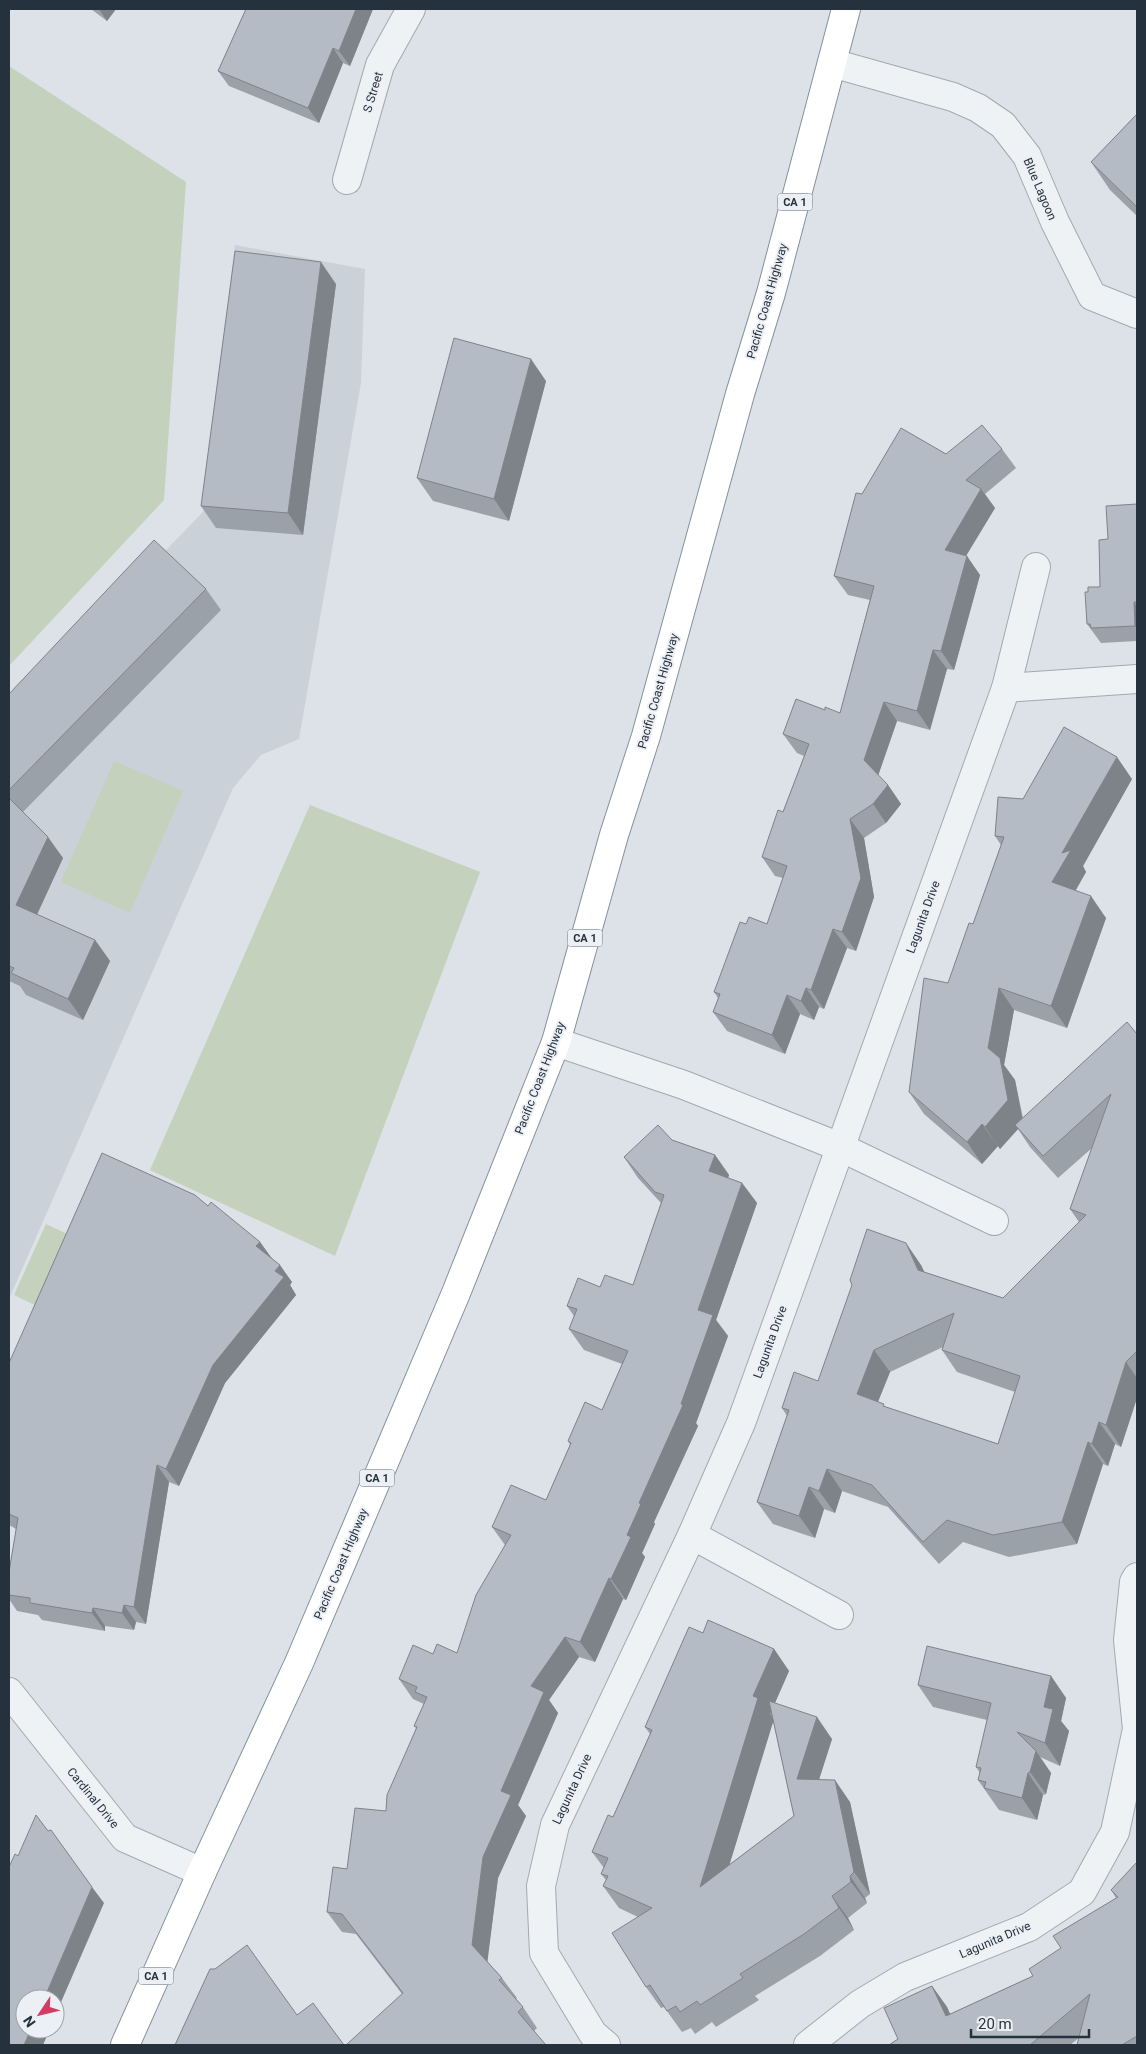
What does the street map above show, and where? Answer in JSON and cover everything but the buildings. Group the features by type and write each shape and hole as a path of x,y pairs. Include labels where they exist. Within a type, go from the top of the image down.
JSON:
{"highway":[{"name":"Pacific Coast Highway","path":"126,2045 202,1872 306,1645 456,1293 556,1042 614,835 648,727 740,394 771,293 846,9"}],"street":[{"name":"S Street","path":"347,180 380,65 411,9"},
{"name":"Blue Lagoon","path":"832,63 953,97 978,108 1003,125 1027,156 1054,222 1092,296 1137,314"},
{"name":"Lagunita Drive","path":"606,2045 593,2034 544,1953 541,1886 555,1825 692,1535 741,1423 1006,688 1036,566"},
{"path":"1006,688 1137,679"},
{"path":"556,1042 684,1085 840,1147 994,1221"},
{"path":"692,1535 839,1615"},
{"name":"Lagunita Drive","path":"808,2045 860,2004 905,1977 1029,1927 1082,1892 1115,1832 1137,1729 1128,1640 1134,1582 1137,1577"},
{"name":"Cardinal Drive","path":"9,1692 125,1838 202,1872"}],"shaded area":[{"path":"235,245 365,269 361,383 299,739 261,755 233,788 9,1299 9,712 203,512"}],"green space":[{"path":"9,66 186,182 164,500 9,666"},
{"path":"114,761 183,791 130,913 61,882"},
{"path":"310,805 480,872 335,1256 150,1170"},
{"path":"46,1224 78,1239 45,1310 14,1295"}]}
